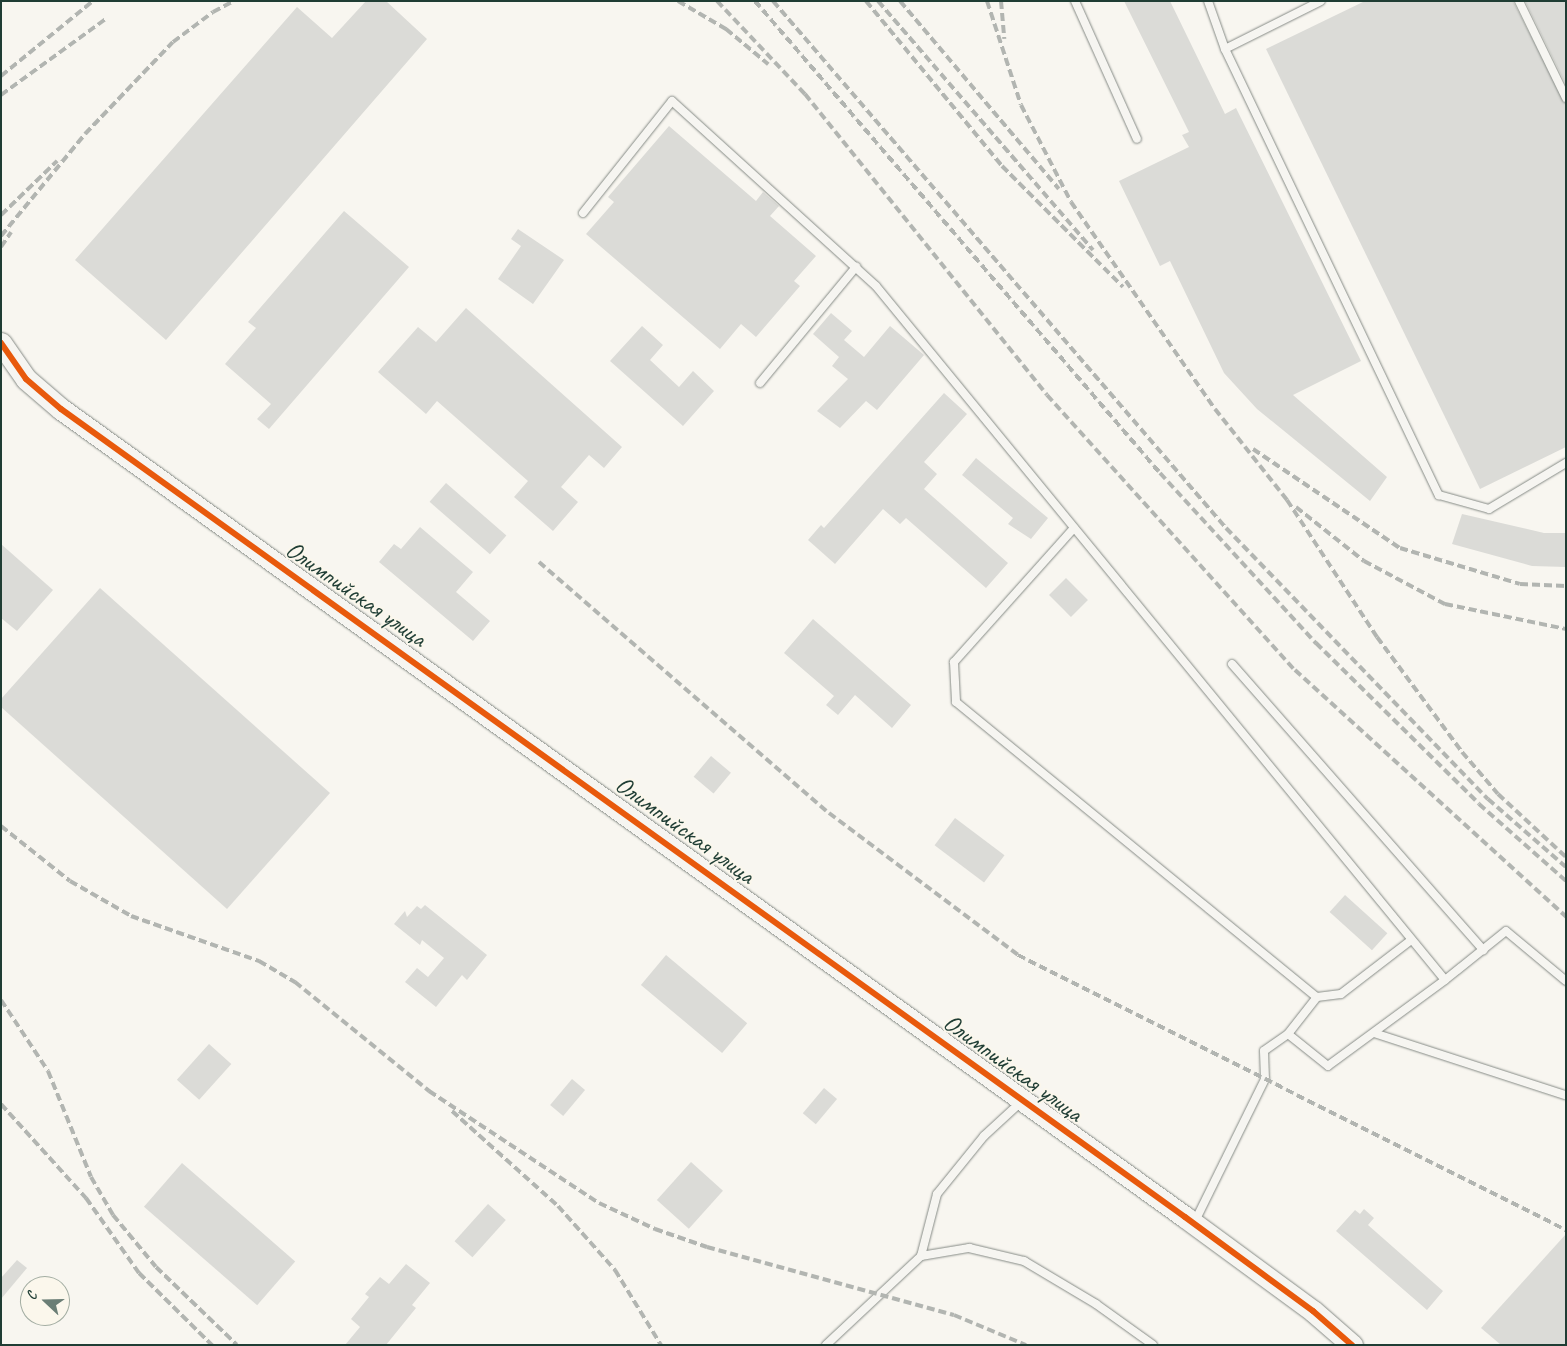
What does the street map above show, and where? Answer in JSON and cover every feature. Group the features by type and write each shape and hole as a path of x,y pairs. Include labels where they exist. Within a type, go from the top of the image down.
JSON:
{"street":[{"name":"Олимпийская улица","path":"1,343 26,379 61,409 1194,1223 1313,1310 1352,1345"}],"lane":[{"path":"1075,1 1137,139"},
{"path":"1208,1 1225,49 1439,494 1489,509 1566,463"},
{"path":"1225,49 1321,1"},
{"path":"1519,1 1566,98"},
{"path":"583,213 672,101 876,286 1445,980"},
{"path":"760,384 856,267"},
{"path":"1074,528 954,662 956,702 1317,997"},
{"path":"1232,664 1483,950"},
{"path":"1288,1034 1328,1066 1445,980 1506,931 1566,981"},
{"path":"1194,1223 1265,1079 1264,1051 1288,1034 1317,997 1341,994 1411,940"},
{"path":"1374,1032 1565,1095"},
{"path":"826,1345 921,1256 937,1194 984,1136 1024,1100"},
{"path":"921,1256 969,1248 1024,1262 1096,1304 1153,1345"}],"building":[{"path":"366,1 386,1 427,39 166,340 75,260 297,7 332,38"},
{"path":"1124,1 1170,1 1225,114 1236,108 1361,361 1293,395 1387,477 1370,501 1257,409 1224,373 1170,261 1160,266 1119,181 1189,147 1182,135 1189,132"},
{"path":"1365,1 1513,1 1566,104 1566,447 1480,489 1266,49"},
{"path":"1525,1 1566,1 1566,85"},
{"path":"669,126 756,201 763,192 779,206 770,216 816,256 794,281 800,286 756,337 741,324 720,349 586,234 614,202 608,197"},
{"path":"344,211 409,267 269,429 257,419 271,404 225,364 256,328 248,322"},
{"path":"518,229 564,260 533,304 498,279 521,246 511,239"},
{"path":"466,308 622,447 604,468 589,455 561,487 578,502 553,531 514,497 528,481 437,401 426,414 378,372 418,327 436,342"},
{"path":"831,313 852,331 844,340 864,357 890,326 924,355 877,410 866,401 840,428 817,411 848,379 832,366 839,357 813,334"},
{"path":"642,326 663,345 650,360 679,387 693,371 714,391 683,426 610,361"},
{"path":"944,393 967,414 924,462 937,474 924,489 1008,563 986,588 906,518 900,524 883,509 835,564 808,540 821,525 824,528"},
{"path":"976,458 1048,518 1031,539 1008,524 1013,518 962,475"},
{"path":"446,483 506,535 490,554 430,502"},
{"path":"1462,514 1544,533 1566,533 1566,567 1532,566 1452,544"},
{"path":"420,527 473,572 456,592 490,621 473,641 379,562 394,544 401,549"},
{"path":"1,544 53,590 17,631 1,618"},
{"path":"1066,578 1088,600 1071,617 1049,595"},
{"path":"100,588 330,793 227,909 1,707 1,699"},
{"path":"813,619 911,705 892,728 855,695 838,715 826,705 834,696 784,653"},
{"path":"711,756 731,773 714,793 694,777"},
{"path":"955,818 1005,855 984,882 935,845"},
{"path":"1345,895 1387,933 1372,950 1330,912"},
{"path":"425,905 487,955 467,980 462,975 436,1007 405,982 417,968 428,977 444,958 422,940 420,945 394,924 405,911 407,917 417,906 421,909"},
{"path":"666,955 747,1023 722,1053 641,985"},
{"path":"209,1044 231,1064 199,1100 177,1080"},
{"path":"572,1079 585,1090 563,1116 550,1105"},
{"path":"824,1088 837,1099 816,1124 803,1113"},
{"path":"691,1162 723,1191 689,1229 657,1200"},
{"path":"182,1163 295,1261 257,1305 144,1207"},
{"path":"488,1204 506,1220 472,1257 455,1241"},
{"path":"1364,1209 1374,1218 1368,1225 1443,1291 1427,1310 1336,1231 1355,1210 1360,1214"},
{"path":"1566,1234 1566,1345 1501,1345 1481,1328"},
{"path":"17,1260 27,1268 1,1299 1,1278"},
{"path":"406,1264 430,1283 412,1305 416,1308 386,1345 345,1345 360,1327 351,1319 369,1297 365,1294 380,1277 389,1284"}],"railway":[{"path":"1,76 93,1"},
{"path":"1,236 85,134 173,42 213,12 234,1"},
{"path":"678,1 726,29 768,64"},
{"path":"717,1 805,94 1047,395 1295,670 1566,917"},
{"path":"755,1 1160,473 1316,643 1479,804 1566,881"},
{"path":"773,1 1226,528 1488,799 1566,867"},
{"path":"866,1 1002,166 1123,287"},
{"path":"878,1 1093,250"},
{"path":"900,1 1059,189"},
{"path":"987,1 1021,105 1071,202 1215,409 1287,500 1377,637 1462,752 1498,794 1566,857"},
{"path":"1001,1 1004,39"},
{"path":"1,95 107,18"},
{"path":"1,215 57,161"},
{"path":"1,247 11,232"},
{"path":"1253,449 1400,548 1520,584 1566,586"},
{"path":"1296,507 1364,561 1445,604 1566,629"},
{"path":"539,562 829,813 1018,955 1566,1230"},
{"path":"1,826 70,881 131,916 259,961 295,982 429,1091 599,1203 655,1229 707,1247 954,1315 1026,1345"},
{"path":"1,1000 48,1071 91,1177 113,1215 156,1267 237,1345"},
{"path":"1,1104 86,1198 139,1273 212,1345"},
{"path":"452,1111 558,1206 615,1270 661,1345"}],"cycle path":[{"path":"1,343 26,379 61,409 1185,1217 1313,1311 1352,1345"}]}
